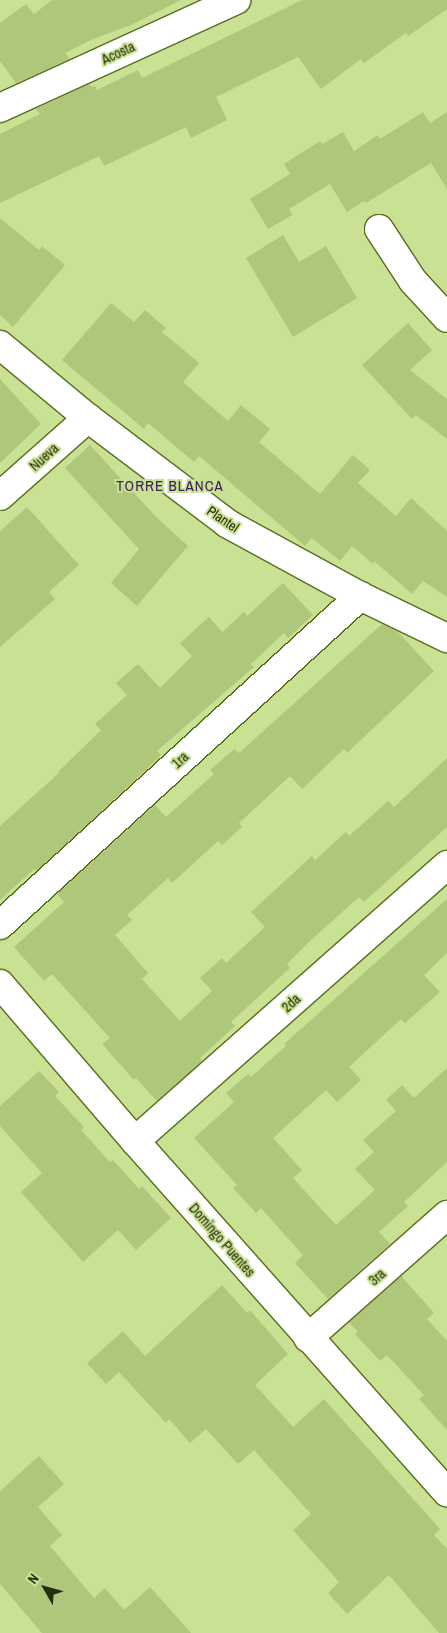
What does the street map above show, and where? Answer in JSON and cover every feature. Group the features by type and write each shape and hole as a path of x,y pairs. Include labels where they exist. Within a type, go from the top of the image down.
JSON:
{"street":[{"name":"Acosta","path":"0,108 200,7 236,0"},
{"path":"379,229 413,281 447,318"},
{"name":"Plantel","path":"0,345 88,418 228,524 360,596 447,638"},
{"name":"Nueva","path":"0,496 88,418"},
{"name":"1ra","path":"0,925 360,596"},
{"name":"2da","path":"135,1141 447,865"},
{"name":"Domingo Puentes","path":"0,984 308,1338 447,1493"},
{"name":"3ra","path":"308,1338 447,1215"}],"building":[{"path":"52,0 181,0 131,25 91,40 65,53 70,59 16,83 0,61 0,23 26,4 34,14"},
{"path":"302,0 447,0 447,9 408,36 406,33 364,63 361,59 321,89 298,57 216,97 227,120 191,138 186,127 104,166 99,156 0,203 0,134 40,114 36,109 89,84 92,87 95,86 97,90 138,70 142,78"},
{"path":"423,112 430,123 447,112 447,189 431,163 366,203 364,201 347,212 330,184 289,209 292,215 268,229 250,199 290,174 284,164 320,141 322,144 343,132 354,151 378,135 380,139"},
{"path":"0,218 39,250 42,246 65,265 13,327 0,315"},
{"path":"283,235 299,262 326,246 357,298 293,337 246,258"},
{"path":"111,303 134,322 145,310 166,328 162,332 199,363 183,382 228,421 241,405 270,429 259,442 320,494 353,455 370,470 358,483 396,516 411,498 447,531 447,597 423,581 412,594 374,561 373,564 352,546 340,561 312,538 305,546 199,456 194,462 148,423 144,429 62,360"},
{"path":"408,323 432,350 410,370 447,399 447,439 416,415 412,419 362,365"},
{"path":"0,379 41,424 0,463"},
{"path":"90,445 157,518 188,546 137,606 111,583 139,549 65,468"},
{"path":"27,507 79,565 49,592 55,599 0,647 0,531"},
{"path":"283,583 313,615 288,638 284,633 251,664 254,667 157,751 161,755 134,781 36,871 34,869 0,900 0,826 60,772 101,730 95,724 127,695 116,683 138,664 160,688 192,656 180,643 209,617 222,632 244,612 247,616"},
{"path":"382,624 397,631 434,671 347,753 344,749 302,789 290,776 239,823 242,827 222,845 218,841 172,883 168,878 127,915 132,920 115,935 148,973 142,979 180,1021 212,991 200,978 222,958 226,963 265,927 251,912 312,856 315,860 346,832 349,836 388,801 394,807 447,758 447,827 364,902 359,897 312,939 287,964 290,968 231,1022 235,1026 200,1058 202,1061 157,1101 136,1078 134,1080 102,1044 110,1038 52,974 44,981 14,947 64,902 57,894 155,805 166,817 214,774 210,770 234,749 239,753"},
{"path":"447,899 447,953 424,975 440,992 405,1023 401,1019 349,1067 361,1080 337,1102 326,1090 273,1138 302,1170 293,1178 336,1225 375,1190 355,1169 374,1152 363,1140 396,1111 386,1100 402,1085 414,1098 447,1068 447,1162 404,1202 408,1206 379,1232 390,1244 328,1299 295,1263 303,1255 261,1208 256,1213 233,1188 237,1185 194,1138 234,1102 226,1093 248,1074 251,1077 286,1046 284,1044"},
{"path":"39,1071 59,1092 55,1096 84,1127 81,1130 110,1162 113,1160 139,1189 142,1186 171,1218 136,1250 118,1230 83,1262 21,1192 42,1173 0,1126 0,1106"},
{"path":"401,1276 434,1313 427,1319 447,1341 447,1430 419,1399 424,1395 387,1355 380,1361 355,1334 358,1332 349,1322"},
{"path":"222,1285 247,1313 250,1310 288,1354 255,1385 293,1427 324,1399 440,1529 434,1535 447,1549 447,1633 439,1633 389,1575 347,1614 328,1593 339,1582 293,1530 311,1514 254,1450 238,1464 206,1429 190,1443 169,1419 166,1423 119,1372 106,1384 87,1363 123,1331 145,1356"},
{"path":"39,1456 64,1484 38,1507 62,1535 50,1546 94,1598 105,1588 124,1610 150,1587 191,1633 42,1633 0,1584 0,1491"}],"district":[{"name":"TORRE BLANCA","path":"170,486"}]}
